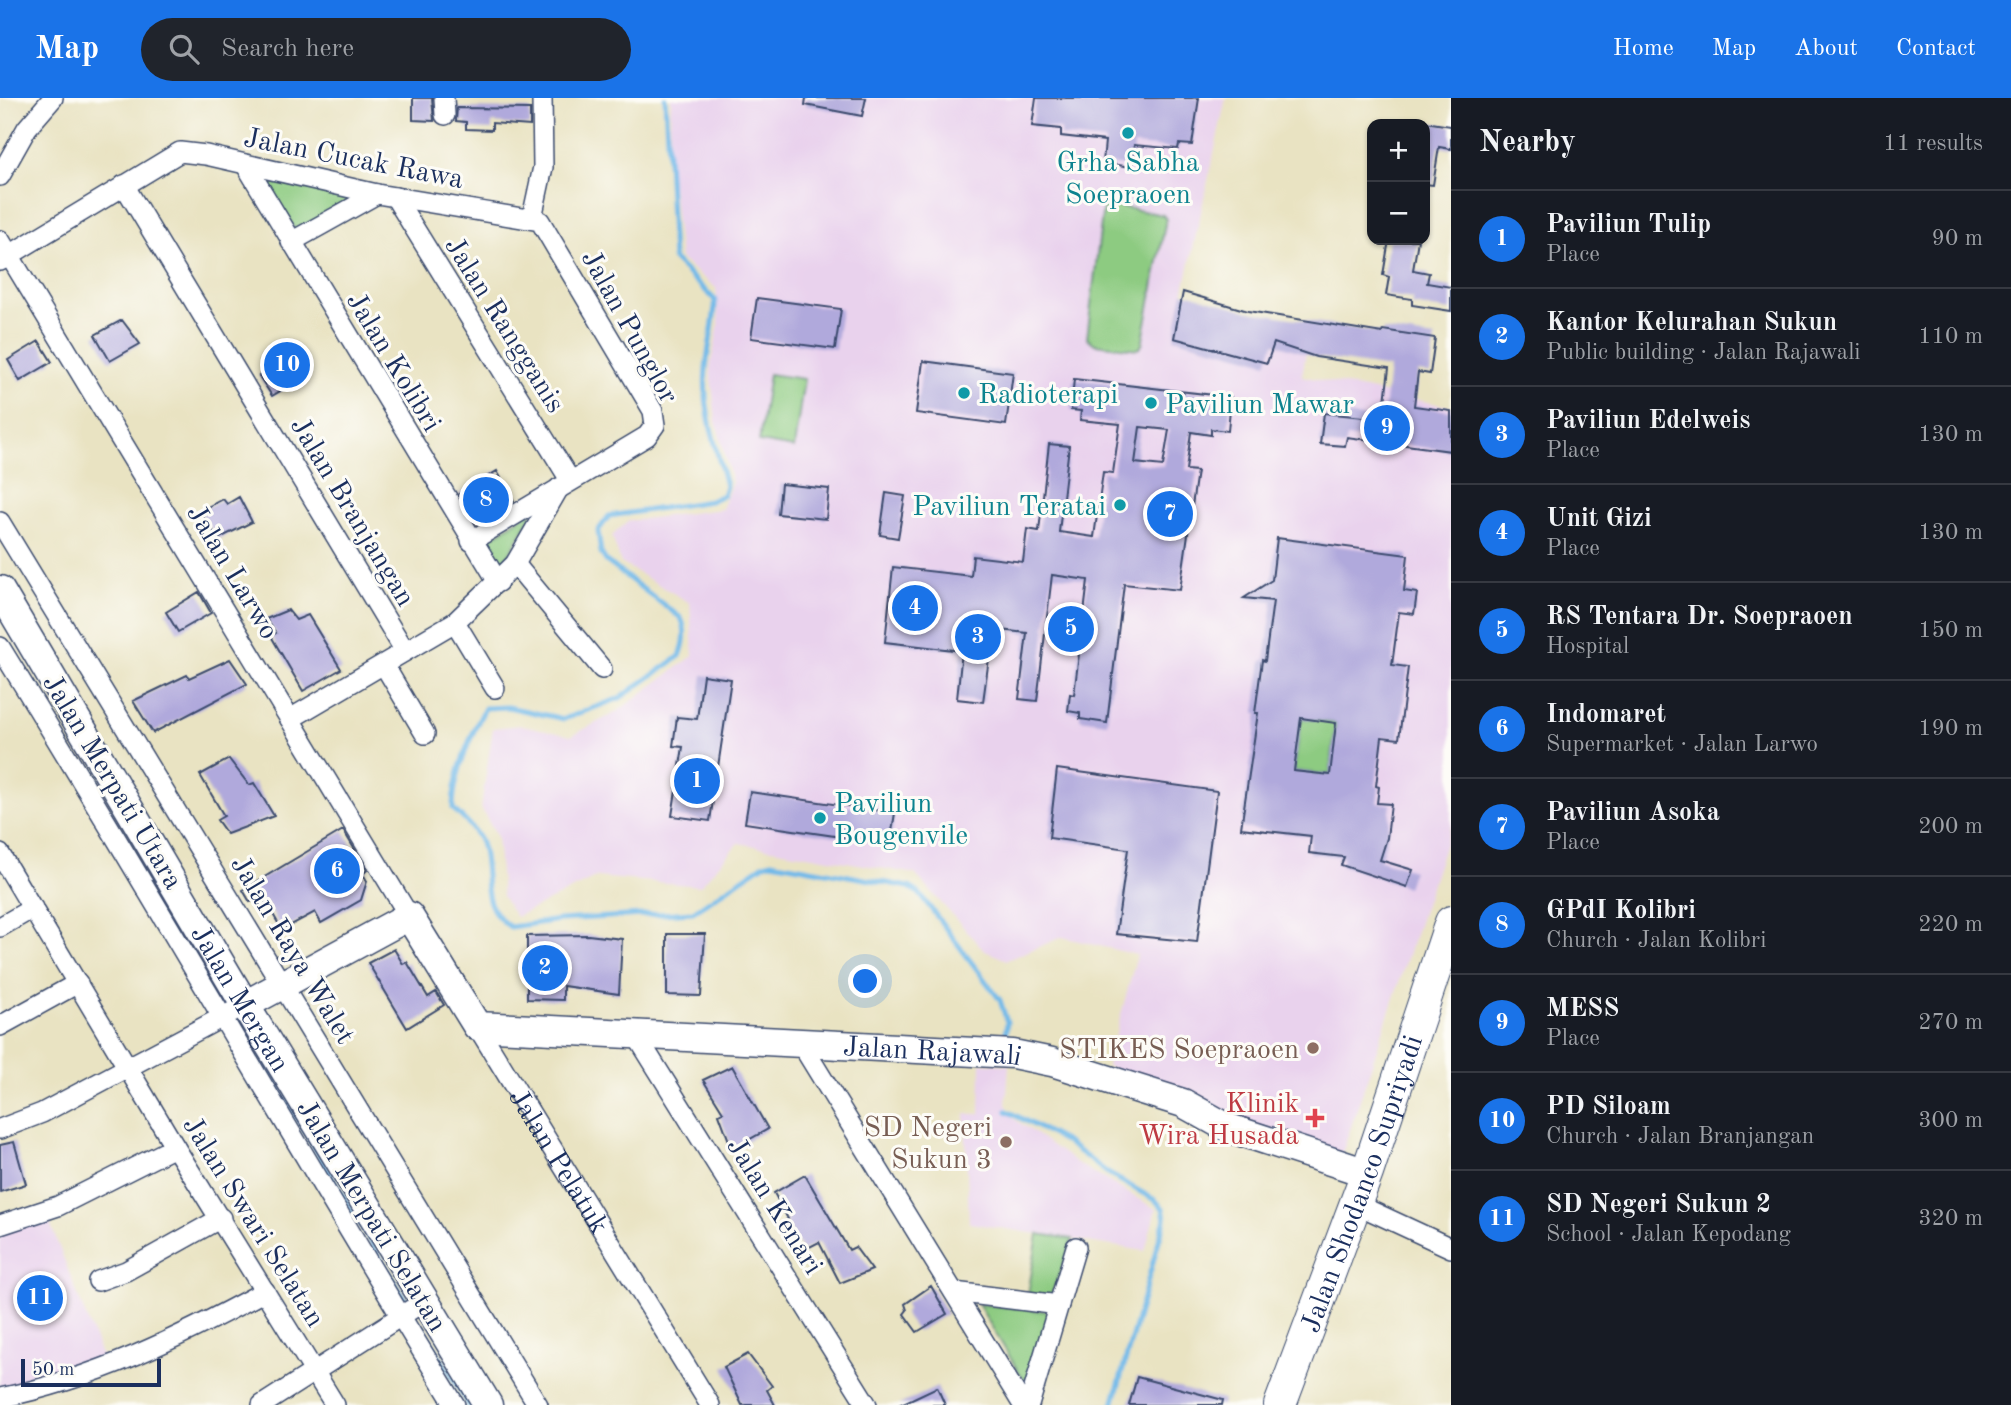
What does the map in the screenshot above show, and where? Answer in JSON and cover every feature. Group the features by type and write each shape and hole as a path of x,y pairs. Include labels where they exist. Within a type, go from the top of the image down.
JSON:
{"main road":[{"name":"Jalan Shodanco Supriyadi","path":"1280,1405 1367,1173 1451,922"}],"street":[{"path":"0,176 27,128 53,98"},
{"path":"532,218 543,167 542,98"},
{"name":"Jalan Cucak Rawa","path":"3,252 180,152 206,155 247,167 386,195 532,218"},
{"name":"Jalan Kolibri","path":"247,167 498,582"},
{"name":"Jalan Branjangan","path":"124,185 405,651"},
{"path":"291,243 386,195"},
{"name":"Jalan Rangganis","path":"386,195 565,483"},
{"name":"Jalan Punglor","path":"532,218 540,221 655,419 653,432 565,483"},
{"name":"Jalan Larwo","path":"3,252 409,916"},
{"path":"471,541 565,483"},
{"path":"290,719 455,622 515,564 565,483"},
{"name":"Jalan Raya Walet","path":"0,522 538,1405"},
{"path":"515,564 602,669"},
{"name":"Jalan Mergan","path":"0,590 233,1011 425,1301 488,1405"},
{"path":"455,622 495,688"},
{"name":"Jalan Merpati Utara","path":"0,648 114,831 233,1011"},
{"path":"384,665 425,734"},
{"name":"Jalan Swari Selatan","path":"0,854 175,1147 335,1405"},
{"path":"0,927 33,908"},
{"path":"0,1129 42,1113 409,916"},
{"name":"Jalan Pelatuk","path":"409,916 709,1405"},
{"path":"0,1026 78,983"},
{"name":"Jalan Merpati Selatan","path":"233,1011 401,1315 455,1405"},
{"name":"Jalan Rajawali","path":"477,1026 991,1050 1052,1062 1183,1103 1226,1127 1367,1173"},
{"name":"Jalan Kenari","path":"636,1035 867,1405"},
{"path":"800,1042 1023,1405"},
{"path":"0,1224 58,1206 175,1147"},
{"path":"1356,1204 1451,1248"},
{"path":"98,1281 126,1270 221,1218"},
{"path":"1029,1405 1076,1247"},
{"path":"2,1400 124,1361 198,1327 265,1291"},
{"path":"954,1292 1059,1305"},
{"path":"262,1405 425,1301"}],"shaded area":[{"path":"671,98 1226,98 1178,317 1306,352 1302,376 1451,407 1451,826 1342,1154 1225,1118 1107,1066 1137,955 1062,937 1007,960 985,951 915,874 738,843 700,886 597,877 516,917 502,896 497,837 481,808 493,728 522,725 571,736 615,713 693,656 690,603 621,563 612,536 628,521 722,509 732,482 716,422 710,369 719,323 716,288 680,259 669,156"},
{"name":"SD Negeri Sukun 3","path":"981,1063 1009,1065 1006,1104 1013,1118 1080,1165 1156,1209 1145,1251 969,1223 965,1114 980,1114"},
{"path":"48,1218 104,1363 0,1391 0,1233"}],"green space":[{"path":"272,179 348,196 348,202 296,231 266,184"},
{"path":"1106,204 1163,215 1166,219 1142,345 1138,349 1095,344 1087,338 1103,207"},
{"path":"769,374 804,379 794,448 759,442"},
{"path":"529,512 532,516 500,569 482,544"},
{"path":"1301,718 1336,723 1330,775 1294,771"},
{"path":"1038,1234 1073,1239 1051,1296 1028,1294"},
{"path":"978,1304 1046,1311 1049,1315 1026,1384"}],"building":[{"path":"413,98 432,98 434,121 413,120"},
{"path":"806,98 866,98 862,116 805,105"},
{"name":"Grha Sabha Soepraoen","path":"1036,98 1199,98 1192,145 1179,144 1178,149 1134,145 1132,167 1103,163 1105,141 1061,136 1061,129 1032,126"},
{"path":"457,108 530,109 530,126 492,123 492,130 466,129 466,122 456,121"},
{"path":"1430,123 1451,126 1451,149 1439,147 1433,185 1430,185"},
{"path":"1388,245 1417,245 1413,270 1429,273 1427,283 1451,287 1451,311 1412,305 1412,299 1386,295 1389,277 1383,275"},
{"path":"1183,292 1248,311 1382,333 1383,330 1435,338 1430,374 1418,372 1414,406 1451,411 1451,451 1347,437 1345,446 1320,444 1324,413 1383,419 1389,368 1316,357 1274,343 1267,363 1174,338"},
{"path":"757,298 841,309 835,349 751,338"},
{"path":"122,320 140,344 110,361 95,335"},
{"path":"39,341 52,362 20,381 8,360"},
{"path":"293,354 306,376 272,396 259,376"},
{"name":"Radioterapi","path":"923,361 1013,373 1006,425 916,413"},
{"path":"1074,379 1231,397 1228,431 1211,429 1211,435 1191,432 1186,470 1197,471 1180,590 1124,584 1107,723 1080,719 1080,713 1068,711 1070,694 1074,695 1088,580 1052,575 1037,701 1019,699 1027,633 993,629 983,702 957,699 962,651 885,642 893,567 971,576 973,556 1023,562 1027,529 1039,531 1049,444 1069,446 1059,532 1094,537 1103,472 1113,473 1120,424 1080,420 1081,411 1071,410","holes":["1140,427 1169,430 1163,466 1135,463"]},
{"path":"497,471 514,501 476,522 459,494"},
{"path":"781,484 829,489 826,519 778,514"},
{"path":"886,493 905,496 898,538 880,535"},
{"path":"239,497 252,522 218,539 200,511 223,499 227,504"},
{"path":"1277,538 1408,555 1404,591 1417,593 1414,614 1399,612 1392,665 1408,667 1399,739 1382,737 1376,786 1379,787 1377,803 1391,804 1387,838 1380,860 1413,870 1407,887 1341,865 1344,857 1309,853 1311,836 1241,828 1258,713 1255,713 1262,660 1265,661 1273,601 1244,598 1272,580","holes":["1301,718 1336,723 1330,775 1294,771"]},
{"path":"199,592 211,613 178,632 166,612"},
{"path":"288,610 296,620 308,615 341,669 303,691 271,636 276,633 266,619"},
{"path":"230,659 247,684 153,733 133,701 187,675 189,678"},
{"path":"703,675 731,679 710,821 672,816 683,747 673,746 677,717 697,719"},
{"path":"229,759 249,785 254,783 274,816 227,834 217,820 224,816 200,775"},
{"path":"1057,769 1217,791 1197,942 1116,934 1128,849 1049,838"},
{"name":"Paviliun Bougenvile","path":"750,792 895,813 890,844 745,823"},
{"path":"343,830 367,870 363,874 367,881 361,900 321,923 315,912 282,930 266,902 261,905 259,899 250,902 243,890"},
{"path":"667,934 705,934 701,996 667,995"},
{"path":"588,935 622,939 619,994 563,986 563,1000 527,999 527,936"},
{"path":"394,949 403,964 407,962 428,997 436,992 444,1005 407,1028 368,963"},
{"path":"732,1066 768,1129 732,1149 719,1114 723,1112 703,1080"},
{"path":"14,1142 26,1184 0,1192 0,1145"},
{"path":"805,1175 849,1250 855,1247 872,1270 840,1283 819,1242 802,1251 785,1221 788,1219 774,1193"},
{"path":"931,1286 947,1314 917,1332 904,1314 907,1310 905,1304"},
{"path":"748,1354 772,1386 767,1390 775,1405 742,1405 724,1367"},
{"path":"1137,1377 1223,1400 1222,1405 1129,1405"},
{"path":"937,1387 945,1405 899,1405"}],"waterway":[{"path":"665,98 673,259 715,300 705,383 711,428 726,486 723,495 710,501 609,516 598,531 601,553 606,561 681,618 685,632 682,651 680,656 620,698 564,719 508,707 485,708 459,770 453,809 479,838 484,855 489,899 499,918 510,927 560,920 693,912 764,864 772,862 909,887 919,893 1000,1000 1007,1022 1005,1037"},
{"path":"262,1060 406,1301"},
{"path":"1007,1111 1066,1142 1109,1174 1155,1200 1163,1208 1165,1219 1113,1405"},
{"path":"420,1324 469,1405"}],"place":[{"name":"Grha Sabha Soepraoen","path":"1128,133"},
{"name":"PD Siloam","path":"287,365"},
{"name":"Radioterapi","path":"964,393"},
{"name":"Paviliun Mawar","path":"1151,403"},
{"name":"MESS","path":"1387,428"},
{"name":"GPdI Kolibri","path":"486,500"},
{"name":"Paviliun Teratai","path":"1120,505"},
{"name":"Paviliun Asoka","path":"1170,514"},
{"name":"Unit Gizi","path":"915,608"},
{"name":"RS Tentara Dr. Soepraoen","path":"1071,629"},
{"name":"Paviliun Edelweis","path":"978,637"},
{"name":"Paviliun Tulip","path":"697,781"},
{"name":"Paviliun Bougenvile","path":"820,818"},
{"name":"Indomaret","path":"337,871"},
{"name":"Kantor Kelurahan Sukun","path":"545,968"},
{"name":"STIKES Soepraoen","path":"1313,1048"},
{"name":"Klinik Wira Husada","path":"1315,1118"},
{"name":"SD Negeri Sukun 3","path":"1006,1142"},
{"name":"SD Negeri Sukun 2","path":"40,1298"}]}
